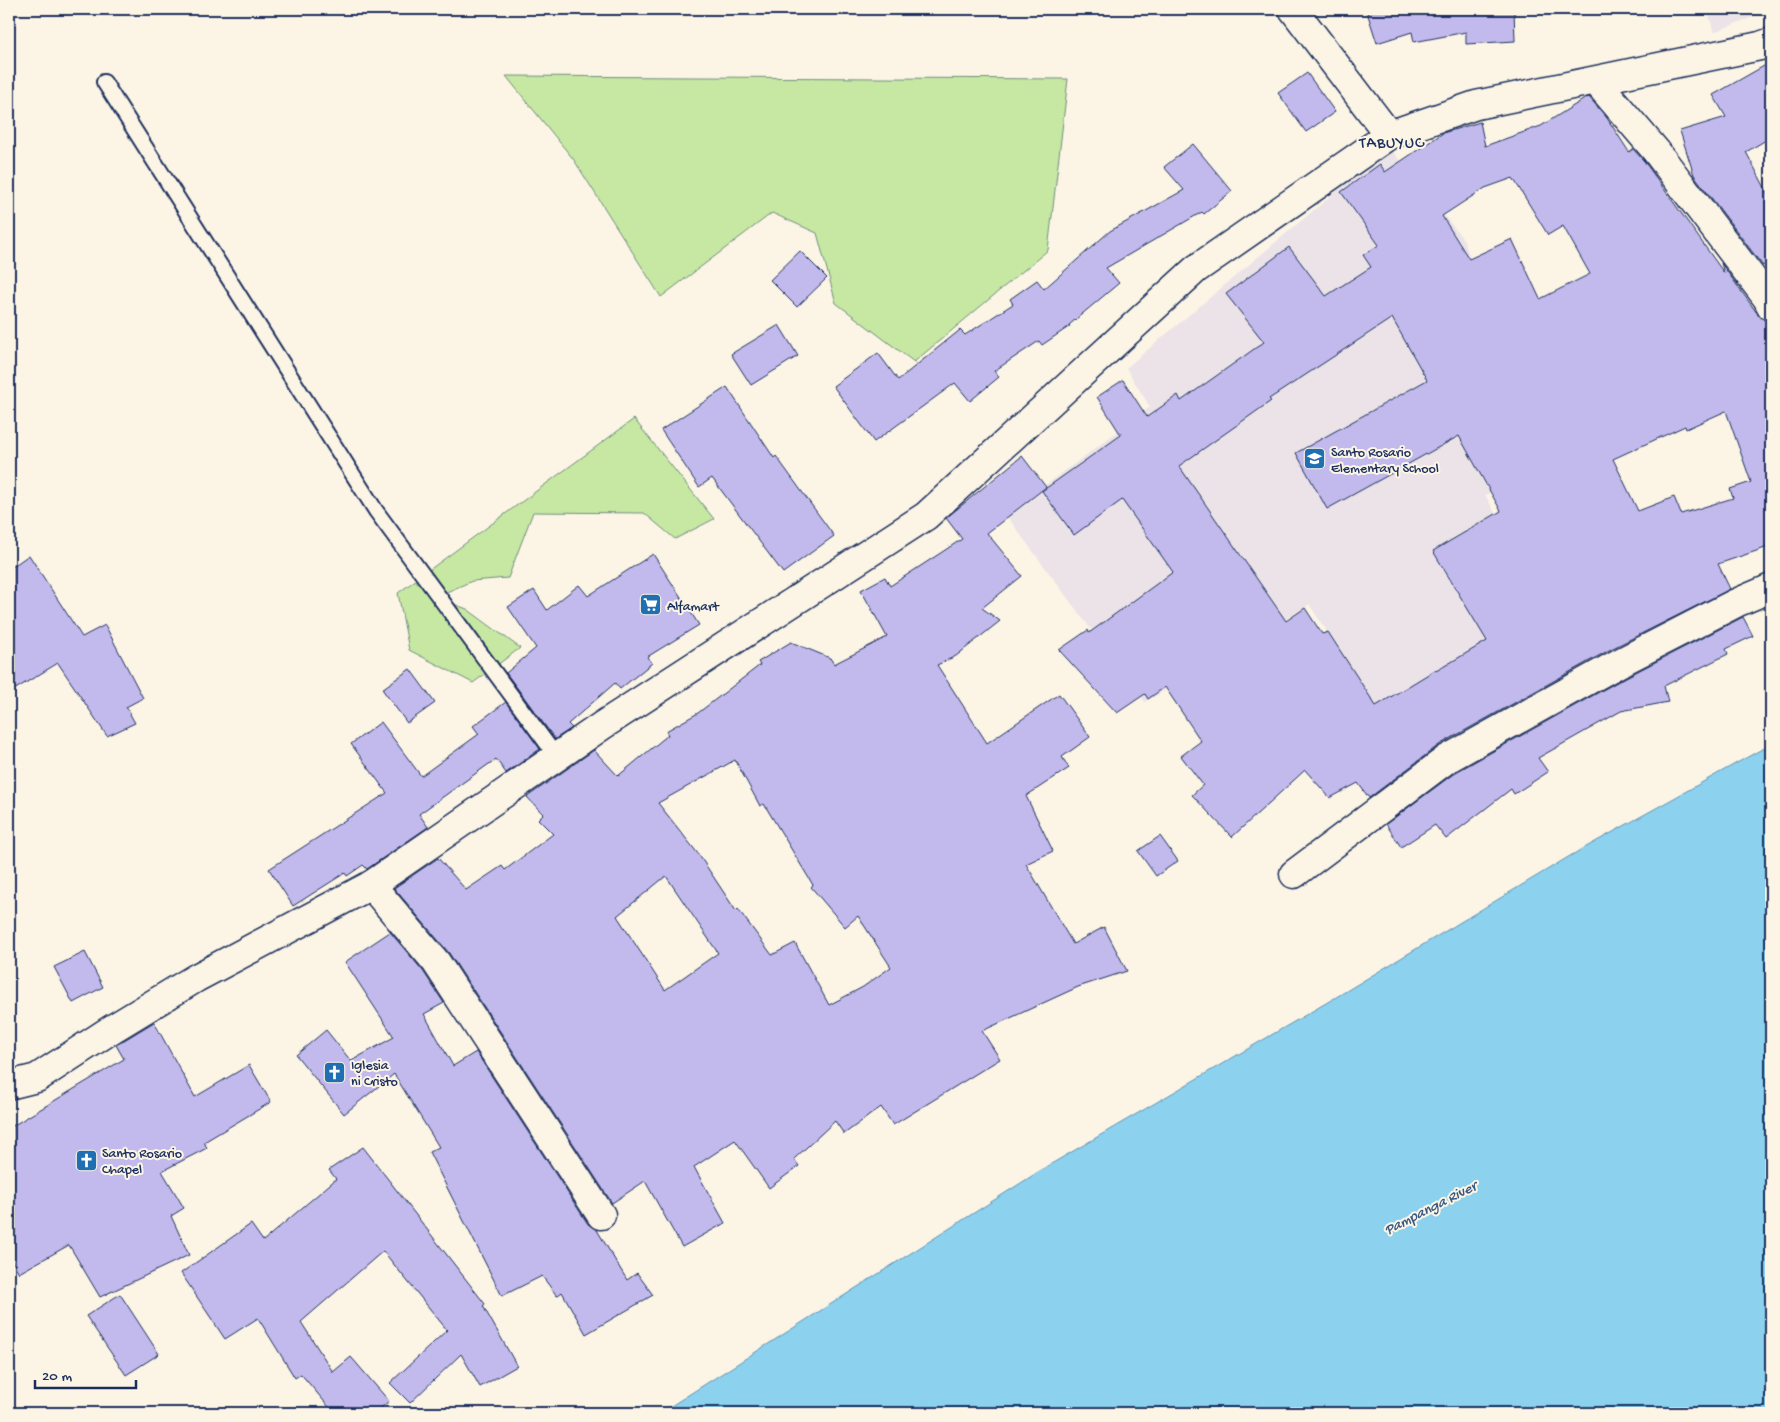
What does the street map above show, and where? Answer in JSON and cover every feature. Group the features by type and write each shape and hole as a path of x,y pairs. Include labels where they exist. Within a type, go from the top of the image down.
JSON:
{"street":[{"path":"1293,9 1389,135"},
{"path":"9,1085 37,1078 112,1029 196,978 371,885 556,756 926,516 1196,269 1389,135 1476,105 1760,46 1771,42"},
{"path":"1596,81 1656,151 1767,298 1771,306"},
{"path":"1294,874 1447,759 1619,663 1736,603 1771,588"},
{"path":"371,885 436,962 601,1214"}],"lane":[{"path":"104,82 376,512 556,756"}],"shaded area":[{"path":"1707,9 1771,9 1771,10 1714,32"},
{"name":"Santo Rosario Elementary School","path":"1389,147 1464,240 1493,329 1552,457 1485,495 1584,670 1416,768 1309,604 1145,702 1006,515 1150,407 1126,368"}],"green space":[{"path":"506,76 1068,79 1048,250 914,362 836,303 817,233 772,213 661,297 574,160"},
{"path":"634,419 714,519 675,539 644,513 533,512 508,578 472,581 435,597 467,609 520,648 473,683 409,650 398,593"}],"water":[{"name":"Pampanga River","path":"1771,744 1771,1413 660,1413 1046,1167 1338,996 1570,856"}],"building":[{"path":"1366,9 1514,9 1515,41 1466,44 1466,32 1414,42 1412,32 1377,43"},
{"path":"1771,62 1771,137 1746,152 1771,199 1771,262 1763,266 1694,175 1680,131 1726,117 1713,95"},
{"path":"1307,73 1335,112 1306,132 1278,93"},
{"path":"1589,97 1607,118 1629,152 1633,149 1644,161 1724,273 1721,263 1757,313 1763,319 1771,321 1771,546 1718,564 1730,589 1611,649 1439,745 1369,798 1358,783 1330,798 1305,770 1232,837 1192,795 1203,785 1181,756 1201,741 1165,687 1148,699 1145,694 1117,713 1059,650 1088,630 1089,633 1173,572 1122,500 1074,535 1042,491 1121,435 1097,397 1123,380 1147,417 1178,395 1181,401 1264,342 1226,294 1289,247 1326,296 1371,267 1363,255 1379,245 1341,192 1380,164 1385,172 1443,133 1480,122 1485,146 1541,126","holes":["1513,178 1548,235 1563,226 1590,274 1540,299 1512,239 1469,259 1442,216 1485,188","1392,318 1427,380 1296,453 1327,509 1459,436 1501,511 1433,551 1487,641 1376,706 1328,632 1322,634 1305,608 1286,621 1179,466 1271,401 1269,399","1726,411 1751,482 1730,489 1733,498 1681,514 1674,497 1638,511 1613,459 1685,426 1686,429"]},
{"path":"1193,144 1232,191 1204,214 1202,212 1106,268 1119,283 1070,326 1042,345 1039,341 994,371 999,377 970,401 955,383 874,442 833,386 878,353 898,380 960,330 965,335 1013,304 1010,299 1037,280 1044,289 1110,231 1184,190 1164,167"},
{"path":"800,251 827,278 797,307 770,280"},
{"path":"779,325 798,356 751,385 731,354"},
{"path":"727,387 774,458 776,456 834,536 783,573 712,478 699,487 661,430"},
{"path":"1022,456 1046,487 987,533 1022,576 982,608 1000,621 956,656 937,665 987,743 1059,694 1090,737 1062,757 1069,768 1026,796 1053,851 1026,864 1073,944 1104,927 1127,971 1078,987 982,1031 1000,1059 893,1125 881,1107 844,1134 835,1121 794,1159 799,1166 769,1188 735,1140 694,1167 725,1223 682,1247 645,1181 612,1203 449,953 394,888 438,858 466,890 502,866 505,870 553,834 538,819 543,814 527,797 594,750 618,776 668,735 666,731 698,713 760,665 758,662 791,642 830,658 834,664 887,637 861,590 885,577 890,586 962,539 946,518","holes":["735,760 760,806 764,804 813,885 811,887 845,927 858,916 891,967 863,987 829,1005 795,943 772,955 738,909 736,911 699,855 658,803","666,876 718,953 665,990 617,916"]},
{"path":"653,554 699,625 647,657 652,663 620,689 615,683 568,724 572,728 555,739 506,673 536,648 508,607 534,590 547,610 579,585 588,596"},
{"path":"29,555 82,637 105,625 143,698 126,707 135,723 107,736 58,663 9,693 9,569"},
{"path":"1743,617 1753,636 1726,649 1728,654 1664,686 1668,702 1621,711 1538,758 1548,772 1514,794 1511,789 1446,839 1435,825 1401,847 1386,824 1456,772 1626,677"},
{"path":"410,669 435,703 407,723 382,689"},
{"path":"506,702 540,749 506,773 496,759 419,814 428,827 367,869 363,865 347,876 345,873 293,906 269,869 387,793 351,744 381,722 421,776 479,734 473,726"},
{"path":"1160,836 1178,861 1156,876 1138,851"},
{"path":"390,932 423,971 444,1003 424,1014 453,1066 476,1052 588,1224 597,1230 627,1280 637,1273 653,1295 586,1334 562,1292 557,1296 542,1276 502,1296 429,1152 439,1147 394,1074 344,1114 296,1055 326,1030 351,1061 394,1037 345,962"},
{"path":"85,952 103,987 73,1003 54,967"},
{"path":"154,1022 195,1097 249,1065 271,1102 204,1142 207,1148 162,1171 184,1208 171,1216 189,1255 100,1297 69,1245 19,1273 9,1255 9,1128 124,1059 116,1045"},
{"path":"363,1147 485,1304 483,1306 517,1366 480,1387 461,1354 410,1403 390,1383 447,1330 383,1251 301,1322 333,1372 351,1357 389,1401 375,1413 334,1413 301,1374 295,1378 258,1318 225,1339 181,1273 251,1224 263,1241 336,1179 329,1170"},
{"path":"120,1294 159,1354 126,1375 86,1316"}],"place":[{"name":"Santo Rosario Elementary School","path":"1315,459"},
{"name":"Alfamart","path":"651,605"},
{"name":"Iglesia ni Cristo","path":"335,1072"},
{"name":"Santo Rosario Chapel","path":"86,1160"}],"district":[{"name":"TABUYUC","path":"1392,141"}]}
